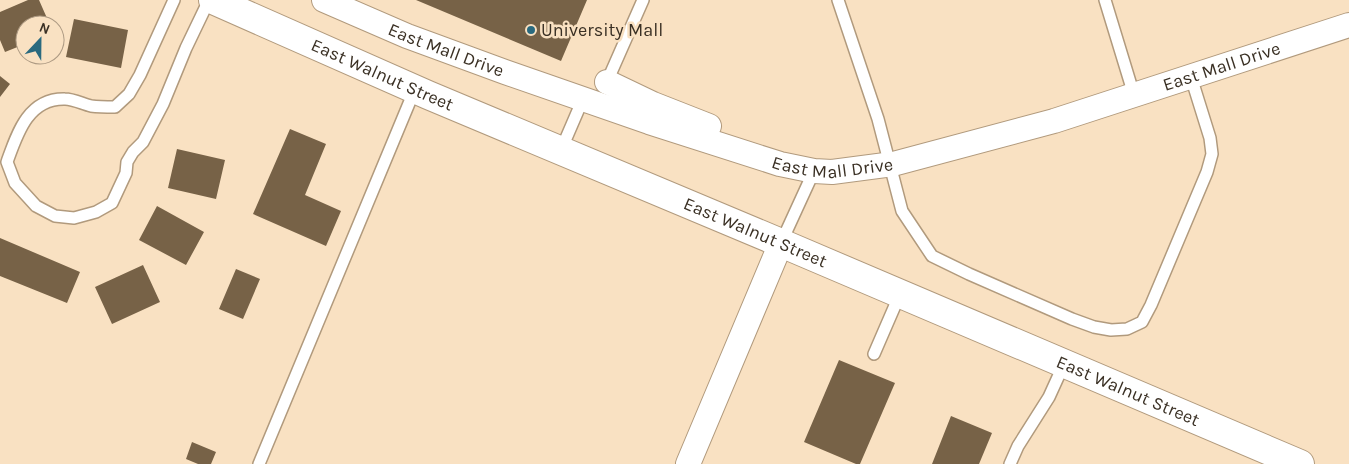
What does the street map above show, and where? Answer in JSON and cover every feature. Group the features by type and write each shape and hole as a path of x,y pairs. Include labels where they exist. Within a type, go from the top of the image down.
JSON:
{"street":[{"name":"East Walnut Street","path":"211,0 415,89 1064,364 1283,461"},
{"name":"East Mall Drive","path":"324,0 354,6 407,36 590,101 780,164 809,170 832,172 889,165 1054,121 1349,25"},
{"path":"606,82 809,170"},
{"path":"688,464 781,243"}],"lane":[{"path":"174,0 140,75 129,94 114,107 94,106 65,99 47,101 33,110 23,122 7,162 15,183 36,206 55,216 74,218 96,212 112,203 126,173 127,162 133,152 143,142 164,104 186,48 211,0"},
{"path":"561,150 590,101 606,82 643,0"},
{"path":"838,0 878,119 902,211 932,256 969,274 1094,327 1111,330 1127,329 1142,322 1151,305 1206,172 1212,154 1210,138 1191,77"},
{"path":"1105,0 1134,95"},
{"path":"259,464 415,89"},
{"path":"781,243 809,170"},
{"path":"874,354 900,294"},
{"path":"1010,464 1018,446 1049,397 1064,364"}],"building":[{"path":"28,0 39,0 46,15 15,15 15,48 5,52 0,40 0,12"},
{"name":"University Mall","path":"416,0 587,0 561,61"},
{"path":"74,19 128,30 121,68 66,57"},
{"path":"0,76 10,84 0,97"},
{"path":"290,129 326,144 305,195 341,211 326,246 253,214"},
{"path":"177,149 225,160 216,199 168,188"},
{"path":"157,206 204,232 186,265 139,240"},
{"path":"0,238 80,272 67,303 0,276"},
{"path":"143,265 160,302 112,324 95,287"},
{"path":"236,269 260,279 243,319 219,309"},
{"path":"839,360 895,383 860,464 804,442"},
{"path":"951,416 992,433 979,464 932,464"},
{"path":"192,442 216,452 211,464 198,464 186,459"}],"place":[{"name":"University Mall","path":"531,30"}]}
